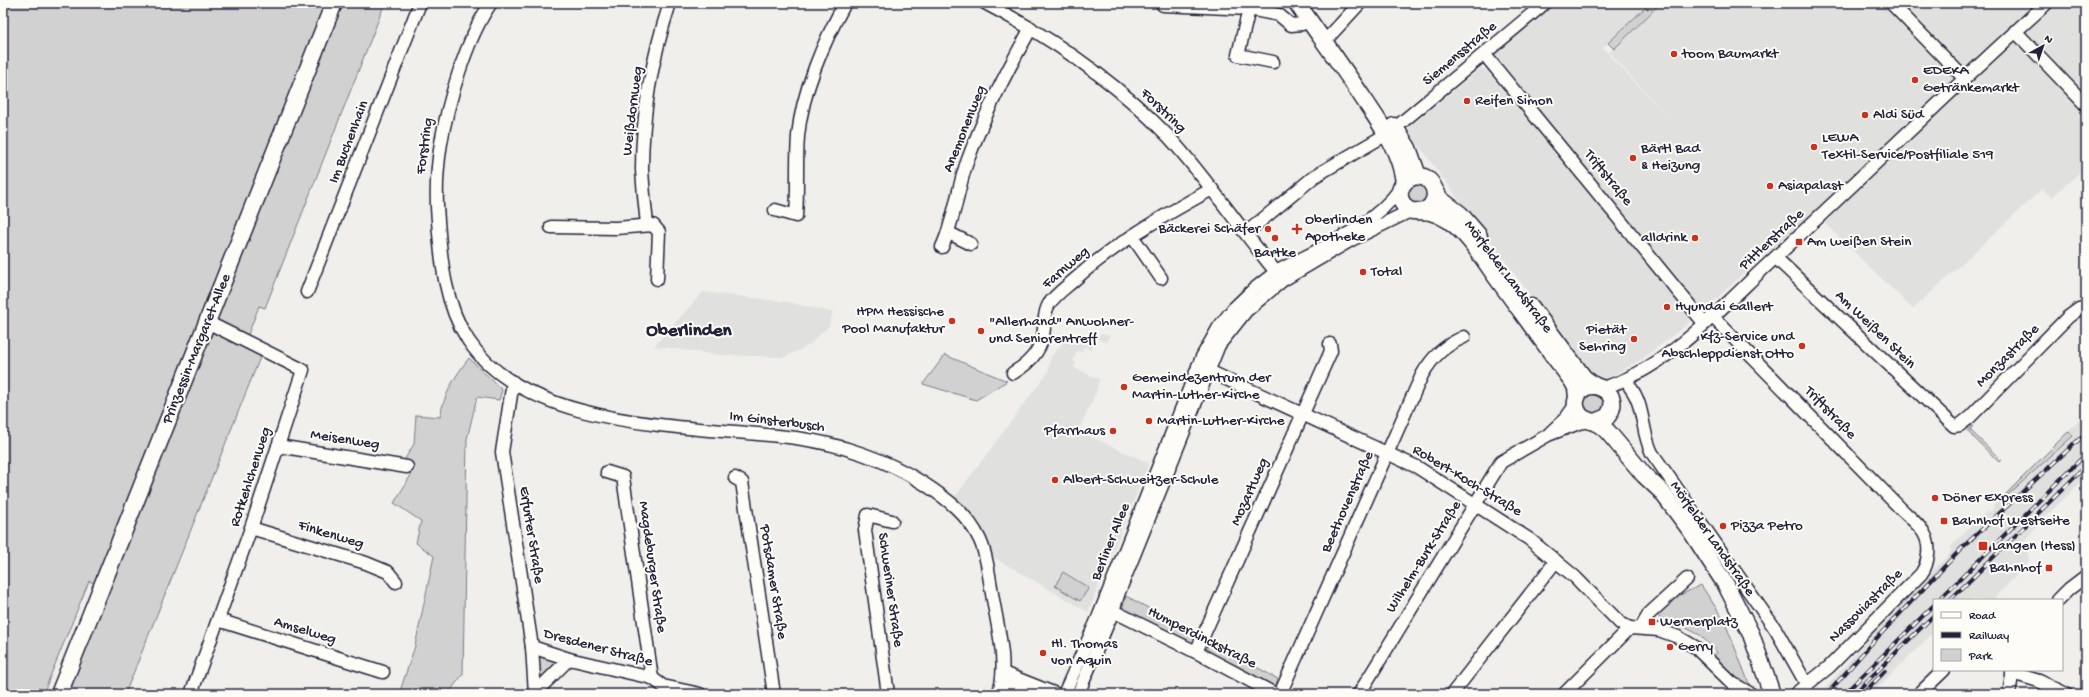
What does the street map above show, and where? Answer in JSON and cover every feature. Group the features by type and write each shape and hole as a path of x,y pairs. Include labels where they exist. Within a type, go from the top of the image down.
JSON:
{"main road":[{"name":"Prinzessin-Margaret-Allee","path":"59,694 334,3"},
{"name":"Mörfelder Landstraße","path":"1297,3 1325,41 1372,96 1391,131 1400,160 1402,186 1401,201 1417,211 1447,220 1466,235 1573,382 1576,388 1576,401 1579,414 1608,432 1644,475 1661,491 1691,531 1726,585 1751,634 1770,688"},
{"name":"Mörfelder Landstraße","path":"1325,41 1378,120 1408,148 1417,173 1421,177 1429,180 1440,199 1460,214 1472,227 1582,375 1610,396 1613,420 1652,473 1661,491"},
{"path":"1402,186 1410,178 1421,177"},
{"path":"1417,211 1433,203 1435,190"},
{"path":"1576,401 1586,388 1598,387"},
{"path":"1592,422 1604,419 1612,406"}],"street":[{"name":"Im Buchenhain","path":"307,292 420,3"},
{"name":"Forstring","path":"451,302 443,264 437,215 438,151 445,117 463,61 474,33 491,3"},
{"name":"Weißdornweg","path":"647,224 642,170 644,136 652,76 662,28 670,3"},
{"path":"775,210 796,216 798,135 803,110 821,56 846,3"},
{"name":"Forstring","path":"985,3 1031,28 1078,59 1137,107 1168,137 1212,189 1280,276"},
{"path":"1325,41 1360,3"},
{"name":"Siemensstraße","path":"1246,232 1315,176 1391,131 1485,55 1545,3"},
{"path":"1892,3 1964,78"},
{"name":"Pittlerstraße","path":"1612,406 1632,382 1671,351 1776,258 1964,78 2047,3"},
{"path":"1163,5 1249,9 1279,15 1291,25 1302,24 1309,20"},
{"path":"1249,9 1238,55 1273,62"},
{"name":"Anemonenweg","path":"942,247 949,233 957,195 978,131 1007,70 1031,28"},
{"path":"2015,31 2086,106"},
{"name":"Triftstraße","path":"1485,55 1708,319 1924,534"},
{"name":"Berliner Allee","path":"1327,250 1387,206 1402,186"},
{"name":"Farnweg","path":"1012,373 1026,364 1039,347 1044,330 1046,311 1049,304 1080,275 1132,236 1212,189"},
{"name":"Berliner Allee","path":"1078,694 1113,611 1214,336 1233,309 1253,290 1327,250 1417,211"},
{"path":"552,227 616,228 647,224 653,225 659,232 657,279"},
{"path":"949,233 971,244"},
{"path":"1132,236 1161,278"},
{"name":"Am Weißen Stein","path":"1776,258 1952,426"},
{"name":"Im Ginsterbusch","path":"451,302 459,324 473,347 491,366 513,382 556,404 639,423 795,438 827,444 863,454 916,479 958,509 979,537 986,556 1001,651 1001,684"},
{"name":"Monzastraße","path":"1952,426 1960,425 1970,417 2068,317 2079,309 2086,308"},
{"name":"Rotkehlchenweg","path":"191,694 251,528 303,370 207,322"},
{"name":"Beethovenstraße","path":"1280,694 1422,375 1430,361 1442,349 1464,337"},
{"name":"Mozartweg","path":"1196,652 1331,351 1330,344"},
{"name":"Berliner Allee","path":"1064,694 1203,369"},
{"name":"Robert-Koch-Straße","path":"1203,369 1417,467 1512,526 1579,581 1614,618 1623,625 1636,628"},
{"name":"Erfurter Straße","path":"513,382 502,452 532,647 534,694"},
{"name":"Pittlerstraße","path":"1598,387 1632,382"},
{"name":"Mörfelder Landstraße","path":"1632,382 1638,400 1646,440 1652,453 1776,630 1801,690"},
{"name":"Wilhelm-Burk-Straße","path":"1548,435 1566,418 1576,401"},
{"name":"Wilhelm-Burk-Straße","path":"1359,694 1504,459 1548,435 1579,423 1592,422"},
{"name":"Meisenweg","path":"278,446 407,466"},
{"name":"Magdeburger Straße","path":"607,472 623,477 652,678"},
{"name":"Potsdamer Straße","path":"735,478 742,482 774,694"},
{"name":"Schweriner Straße","path":"888,694 864,530 868,515 892,521"},
{"name":"Finkenweg","path":"251,528 372,565 388,572 396,582"},
{"name":"Nassoviastraße","path":"1801,690 1829,667 1924,570 1929,545 1924,534"},
{"path":"1452,694 1556,561"},
{"path":"1564,694 1687,579"},
{"path":"2059,599 2069,588 2085,581"},
{"path":"2063,604 2085,581"},
{"name":"Humperdinckstraße","path":"1113,611 1196,652 1275,694"},
{"name":"Amselweg","path":"218,620 383,672"},
{"path":"1636,628 1659,630 1685,641 1699,651 1724,676 1744,693"},
{"name":"Dresdener Straße","path":"532,647 569,659 652,678 663,686 683,692 700,694"},
{"path":"534,694 569,659"},
{"path":"1919,694 1943,671"},
{"path":"2009,694 2012,672 2039,681 2066,694"},
{"path":"1001,684 1026,694"},
{"path":"1001,684 1056,694"}],"shaded area":[{"path":"1545,3 1650,3 1603,48 1675,125 1609,52 1660,3 2086,3 2086,167 2052,197 2042,189 1913,309 1813,212 1778,245 1761,257 1698,316 1485,55"},
{"path":"1481,68 1486,70 1691,316 1689,323 1643,358 1606,379 1598,378 1584,367 1410,134 1409,127"},
{"path":"703,292 787,302 833,312 829,326 809,345 785,357 718,355 654,346"},
{"name":"Albert-Schweitzer-Schule","path":"1102,334 1109,336 1106,342 1096,338 1091,350 1084,347 1082,352 1077,351 1073,361 1076,363 1074,368 1099,379 1096,393 1078,431 1149,463 1088,612 993,557 986,539 954,498 1048,372 1051,356 1064,342"},
{"path":"2086,413 2086,478 2045,517 2024,541 2028,551 2029,561 1994,599 1933,599 1933,633 1871,694 1820,694 1877,629 1952,551 1950,548 1972,524 1988,511 1990,512 1994,508 1993,506"}],"green space":[{"path":"3,3 385,3 265,308 259,306 244,345 261,355 125,694 69,694 106,588 89,581 43,694 3,694"},
{"path":"1650,3 1661,3 1614,49 1608,43"},
{"path":"1418,184 1425,187 1428,194 1425,201 1418,204 1411,201 1408,194 1411,187"},
{"path":"945,355 1007,381 976,400 923,384"},
{"path":"469,358 502,390 499,400 477,397 467,439 463,674 448,694 399,694 415,646 434,556 416,543 421,521 394,503 411,475 402,468 403,462 414,444 416,415 440,417 444,401 451,386"},
{"path":"1594,394 1601,397 1604,404 1601,411 1594,414 1587,411 1584,404 1587,397"},
{"path":"1972,425 1973,426 1970,430 2001,460 1999,462 1968,432"},
{"path":"2069,431 2073,436 1999,503 1998,502"},
{"path":"1063,572 1089,588 1080,601 1055,586"},
{"path":"1701,585 1724,620 1750,686 1741,682 1713,659 1717,652 1700,635 1672,621 1670,626 1663,623 1656,612 1666,602"},
{"path":"1126,596 1198,635 1193,644 1122,610"},
{"path":"1209,641 1278,679 1275,686 1271,687 1206,651"},
{"path":"542,655 559,662 540,681 538,660"}],"railway":[{"path":"1827,694 1871,644 1963,547 2086,433"},
{"path":"1940,599 2086,454"},
{"path":"1951,599 2086,466"},
{"path":"1844,694 1933,606"},
{"path":"1854,694 1933,616"},
{"path":"1863,694 1885,671"}],"place":[{"name":"toom Baumarkt","path":"1674,54"},
{"name":"EDEKA Getränkemarkt","path":"1915,80"},
{"name":"Reifen Simon","path":"1467,101"},
{"name":"Aldi Süd","path":"1865,115"},
{"name":"LEWA Textil-Service/Postfiliale 519","path":"1814,147"},
{"name":"Bärtl Bad & Heizung","path":"1633,158"},
{"name":"Asiapalast","path":"1770,186"},
{"name":"Bäckerei Schäfer","path":"1268,229"},
{"name":"Oberlinden Apotheke","path":"1297,229"},
{"name":"Bartke","path":"1275,238"},
{"name":"alldrink","path":"1695,238"},
{"name":"Am weißen Stein","path":"1799,242"},
{"name":"Total","path":"1363,272"},
{"name":"Hyundai Gallert","path":"1667,307"},
{"name":"HPM Hessische Pool Manufaktur","path":"952,321"},
{"name":"\"Allerhand\" Anwohner- und Seniorentreff","path":"981,331"},
{"name":"Pietät Sehring","path":"1634,339"},
{"name":"Kfz-Service und Abschleppdienst Otto","path":"1802,346"},
{"name":"Gemeindezentrum der Martin-Luther-Kirche","path":"1124,387"},
{"name":"Martin-Luther-Kirche","path":"1149,421"},
{"name":"Pfarrhaus","path":"1113,431"},
{"name":"Albert-Schweitzer-Schule","path":"1055,480"},
{"name":"Döner Express","path":"1935,498"},
{"name":"Bahnhof Westseite","path":"1944,521"},
{"name":"Pizza Petro","path":"1723,526"},
{"name":"Langen (Hess)","path":"1983,546"},
{"name":"Bahnhof","path":"2049,568"},
{"name":"Wernerplatz","path":"1652,622"},
{"name":"Gerry","path":"1670,647"},
{"name":"Hl. Thomas von Aquin","path":"1043,653"}],"district":[{"name":"Oberlinden","path":"689,331"}]}
